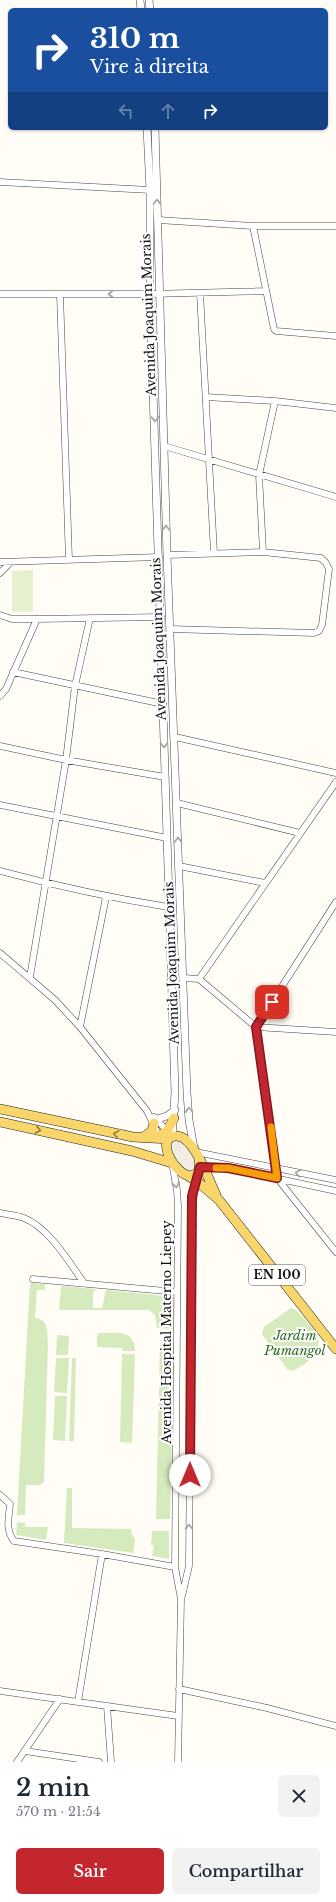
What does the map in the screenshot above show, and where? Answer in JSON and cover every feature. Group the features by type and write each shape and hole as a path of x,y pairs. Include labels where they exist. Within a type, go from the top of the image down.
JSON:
{"main road":[{"path":"0,1109 160,1137 182,1138 198,1161 194,1175 188,1176"},
{"path":"160,1137 174,1114"},
{"path":"156,1121 152,1131 160,1137"},
{"name":"EN 100","path":"0,1122 132,1151 172,1164"},
{"name":"EN 100","path":"160,1137 166,1144 166,1150 172,1164 181,1173 196,1181 218,1200 336,1349"},
{"name":"EN 100","path":"198,1161 218,1200"}],"street":[{"name":"Avenida Joaquim Morais","path":"147,130 150,190 150,294 161,616 174,1114"},
{"name":"Avenida Joaquim Morais","path":"155,130 158,220 158,294 188,1106 198,1161"},
{"path":"0,182 150,190"},
{"path":"158,220 253,226 336,226"},
{"path":"253,226 274,328 276,330 336,336"},
{"path":"0,294 158,294 266,291"},
{"path":"200,292 214,553"},
{"path":"60,294 69,560"},
{"path":"206,397 275,401 336,408"},
{"path":"263,552 259,475 275,401"},
{"path":"164,446 336,498"},
{"path":"167,555 263,552 321,558 329,569 322,625 319,631 314,633 170,629"},
{"path":"0,562 159,557"},
{"path":"0,573 11,562"},
{"path":"0,615 12,619 161,616"},
{"path":"30,977 66,760 75,686 90,618"},
{"path":"0,696 6,689 36,619"},
{"path":"13,672 163,704"},
{"path":"175,737 336,772"},
{"path":"0,746 66,760 165,777"},
{"path":"199,979 336,782"},
{"path":"177,803 300,834"},
{"path":"0,806 167,838"},
{"path":"179,866 266,883"},
{"path":"0,871 45,884 106,897 168,907"},
{"path":"80,1027 106,897"},
{"path":"336,902 256,1027 277,1168 277,1178 336,1252"},
{"path":"0,953 30,977 55,1000 80,1027 156,1121 160,1137"},
{"path":"183,978 199,979 256,1027 336,1032"},
{"path":"156,1121 174,1114"},
{"path":"198,1161 277,1168 336,1180"},
{"path":"198,1161 336,1191"},
{"name":"Avenida Hospital Materno Liepey","path":"181,1599 189,1566 192,1207 198,1161"},
{"name":"Avenida Hospital Materno Liepey","path":"172,1164 178,1198 175,1566 181,1599"},
{"path":"0,1213 24,1218 45,1232 68,1259 84,1283"},
{"path":"32,1279 177,1292"},
{"path":"177,1338 191,1339"},
{"path":"0,1495 10,1504 8,1529 10,1536 14,1541 175,1566"},
{"path":"78,1702 102,1554"},
{"path":"178,1762 181,1599"},
{"path":"179,1689 267,1708 336,1726"},
{"path":"0,1691 178,1716"},
{"path":"17,1762 60,1699"},
{"path":"107,1706 111,1762"},
{"path":"25,1751 98,1762"}],"green space":[{"path":"33,570 33,612 12,612 12,571"},
{"path":"30,1283 45,1284 45,1290 37,1290 35,1318 40,1319 45,1323 48,1342 44,1482 40,1485 26,1485 25,1515 17,1515"},
{"path":"61,1286 96,1289 93,1292 93,1308 102,1308 106,1290 174,1297 174,1329 157,1328 155,1315 149,1310 59,1310"},
{"name":"Jardim Pumangol","path":"291,1308 300,1314 314,1330 318,1341 318,1347 312,1357 302,1366 292,1371 287,1369 262,1334 264,1327"},
{"path":"99,1333 118,1333 128,1336 132,1339 135,1351 122,1351 122,1348 97,1347 97,1336"},
{"path":"57,1335 69,1336 68,1355 56,1355"},
{"path":"160,1343 174,1344 170,1519 156,1519"},
{"path":"122,1354 135,1354 132,1443 120,1442"},
{"path":"56,1358 69,1358 67,1393 54,1392"},
{"path":"72,1358 76,1358 74,1441 69,1441"},
{"path":"55,1396 67,1396 65,1441 53,1440"},
{"path":"67,1488 72,1488 72,1528 131,1529 135,1540 133,1553 64,1543"},
{"path":"17,1522 25,1523 25,1527 48,1527 46,1540 16,1535"},
{"path":"152,1531 169,1531 169,1559 152,1556 154,1545 151,1545"}],"shaded area":[{"path":"174,1140 181,1141 189,1147 196,1161 195,1168 192,1171 187,1171 182,1168 173,1157 170,1144"}],"slow traffic":[{"path":"216,1168 228,1168 277,1178 271,1127"}],"route":[{"path":"190,1475 192,1196 200,1167 228,1168 277,1178 277,1168 256,1027 272,1002"}]}
